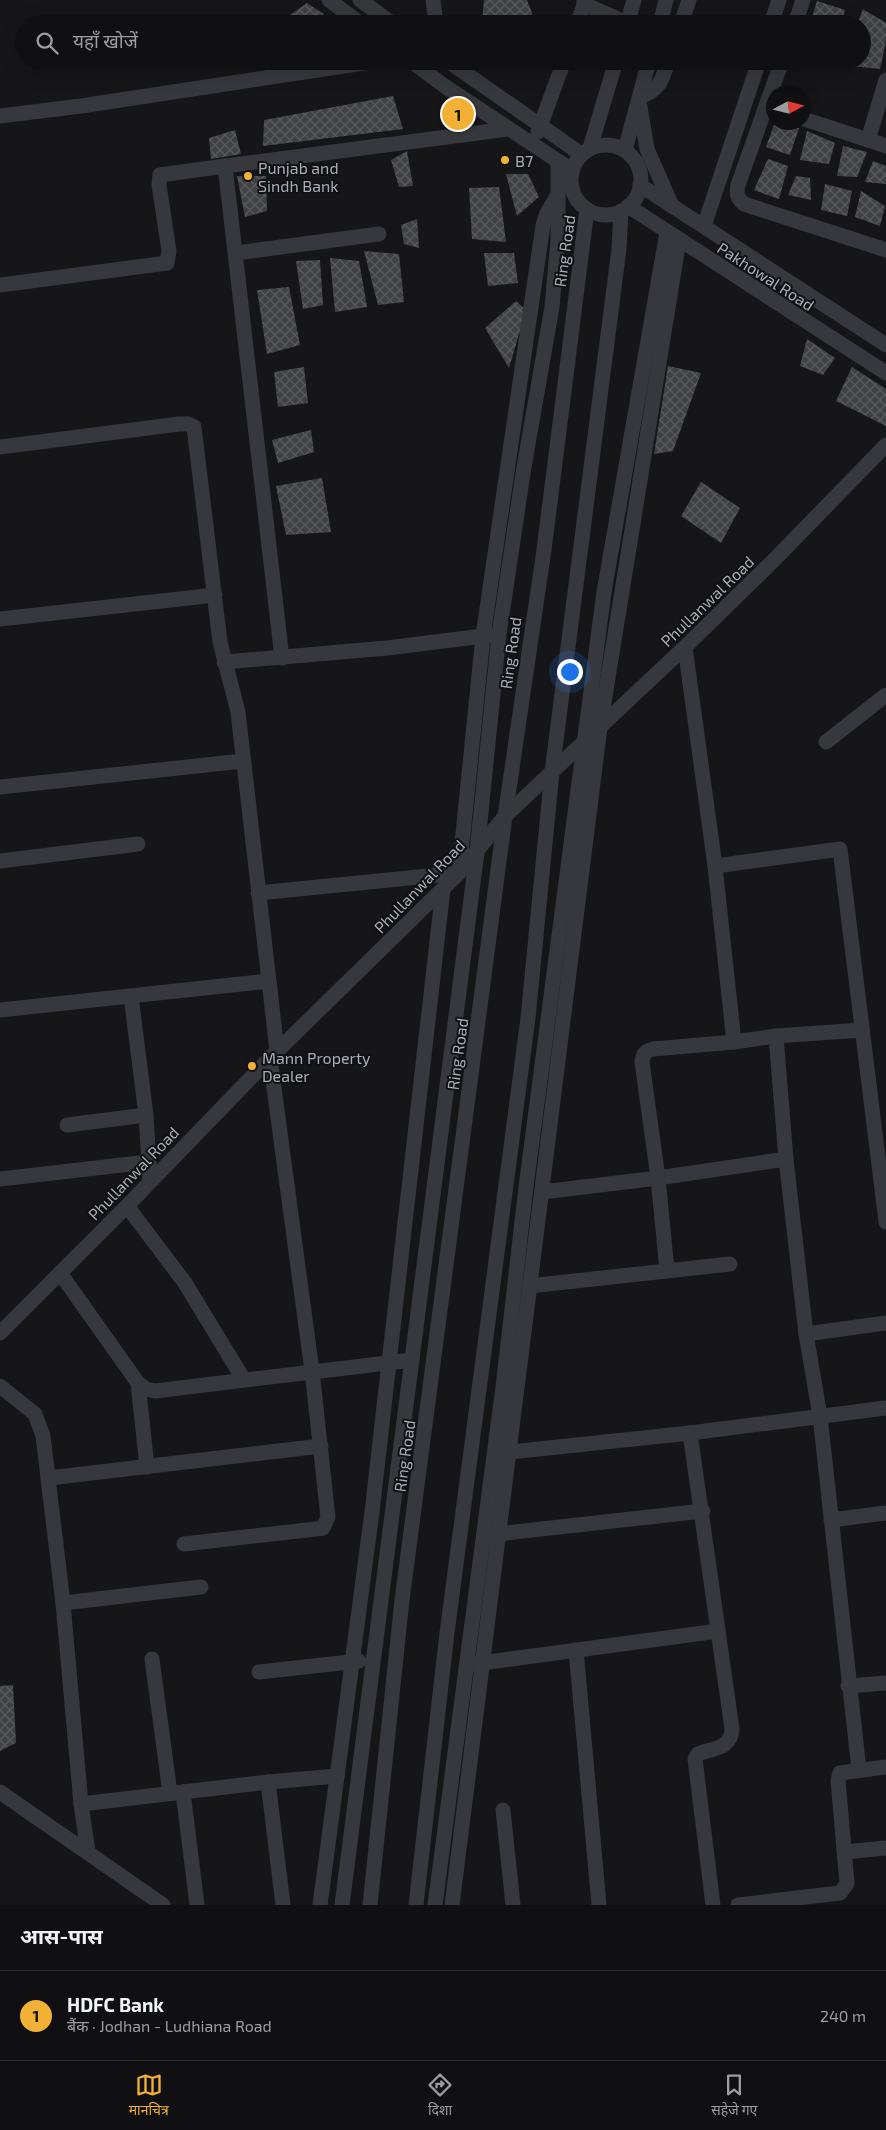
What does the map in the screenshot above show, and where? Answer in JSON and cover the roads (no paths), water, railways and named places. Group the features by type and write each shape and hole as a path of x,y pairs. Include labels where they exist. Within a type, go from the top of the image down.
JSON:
{"street":[{"path":"329,0 350,15"},
{"path":"360,0 380,15"},
{"path":"433,0 435,15"},
{"path":"630,15 634,0"},
{"path":"662,15 666,0"},
{"path":"684,15 689,0"},
{"path":"774,15 779,0"},
{"path":"798,15 804,0"},
{"path":"580,15 585,1 611,15"},
{"path":"0,116 81,106 317,70"},
{"path":"425,70 508,129 572,170"},
{"path":"461,70 541,124 586,151 607,145 625,150 634,160 640,172 640,185 636,197 625,208 610,214 598,214 587,209 574,194 571,184 572,170 586,151 613,70"},
{"path":"534,145 561,70"},
{"path":"625,150 647,70"},
{"path":"639,99 659,85 665,70"},
{"path":"704,226 755,70"},
{"path":"776,85 780,70"},
{"path":"868,140 886,80"},
{"path":"639,99 647,149 672,206"},
{"path":"766,118 738,185 736,192 738,199 744,204 886,250"},
{"path":"811,121 886,146"},
{"path":"0,285 167,263 169,251 159,185 160,175 508,129"},
{"path":"342,1905 477,852 499,634 524,467 548,326 558,240 558,162"},
{"path":"225,166 282,658"},
{"name":"Pakhowal Road","path":"640,185 886,345"},
{"path":"258,893 460,873 483,636 543,226 558,194"},
{"path":"416,1905 447,1633 528,1018 552,772 625,208"},
{"name":"Pakhowal Road","path":"625,208 673,236 886,373"},
{"name":"Ring Road","path":"370,1905 402,1600 505,816 544,550 587,209"},
{"path":"236,252 379,234"},
{"path":"435,1905 466,1665 491,1535 502,1452 529,1286 600,727 673,236"},
{"path":"502,1452 526,1186 604,592 673,236"},
{"path":"558,240 578,274"},
{"path":"530,321 548,326"},
{"path":"0,447 179,424 188,424 194,428 224,662 238,712 269,981 274,1054 328,1517 323,1528 184,1544"},
{"name":"Phullanwal Road","path":"0,1332 127,1206 274,1054 460,873 505,816 685,648 886,445"},
{"path":"508,464 524,467"},
{"path":"0,619 215,595"},
{"path":"224,662 282,658 499,634"},
{"path":"685,648 715,866 734,1042"},
{"path":"826,742 886,695"},
{"path":"0,786 243,761"},
{"path":"0,861 138,844"},
{"path":"715,866 840,849 886,1222"},
{"path":"320,1905 372,1512 443,889"},
{"path":"0,1010 269,981"},
{"path":"131,996 146,1115 150,1181"},
{"path":"667,1270 658,1178 642,1062 643,1055 653,1049 734,1042 776,1036 862,1030"},
{"path":"776,1036 786,1159 806,1334 820,1416 848,1686 859,1770"},
{"path":"67,1125 146,1115"},
{"path":"542,1192 658,1178 786,1159"},
{"path":"0,1179 148,1162"},
{"path":"127,1206 185,1283 244,1380"},
{"path":"529,1286 730,1264"},
{"path":"60,1273 138,1383 146,1389 155,1391 412,1360"},
{"path":"806,1334 886,1322"},
{"path":"138,1383 147,1467"},
{"path":"0,1386 35,1414 43,1436 63,1603 81,1804 88,1852"},
{"path":"502,1452 690,1432 886,1408"},
{"path":"690,1432 703,1511 731,1736 729,1742 724,1746 698,1754 695,1760 713,1905"},
{"path":"49,1478 320,1446"},
{"path":"372,1512 392,1510"},
{"path":"491,1535 703,1511"},
{"path":"831,1520 886,1513"},
{"path":"452,1905 482,1662 491,1535"},
{"path":"63,1603 200,1587"},
{"path":"466,1665 718,1632"},
{"path":"576,1650 599,1905"},
{"path":"152,1659 197,1905"},
{"path":"259,1672 373,1659"},
{"path":"848,1686 886,1683"},
{"path":"738,1905 836,1899 847,1884 838,1780 840,1774 886,1767"},
{"path":"81,1804 268,1782 337,1776"},
{"path":"268,1782 282,1905"},
{"path":"0,1792 163,1905"},
{"path":"503,1810 513,1905"},
{"path":"845,1852 886,1848"}],"place":[{"name":"HDFC Bank","path":"458,114"},
{"name":"B7","path":"505,160"},
{"name":"Punjab and Sindh Bank","path":"248,176"},
{"name":"Mann Property Dealer","path":"252,1066"}]}
